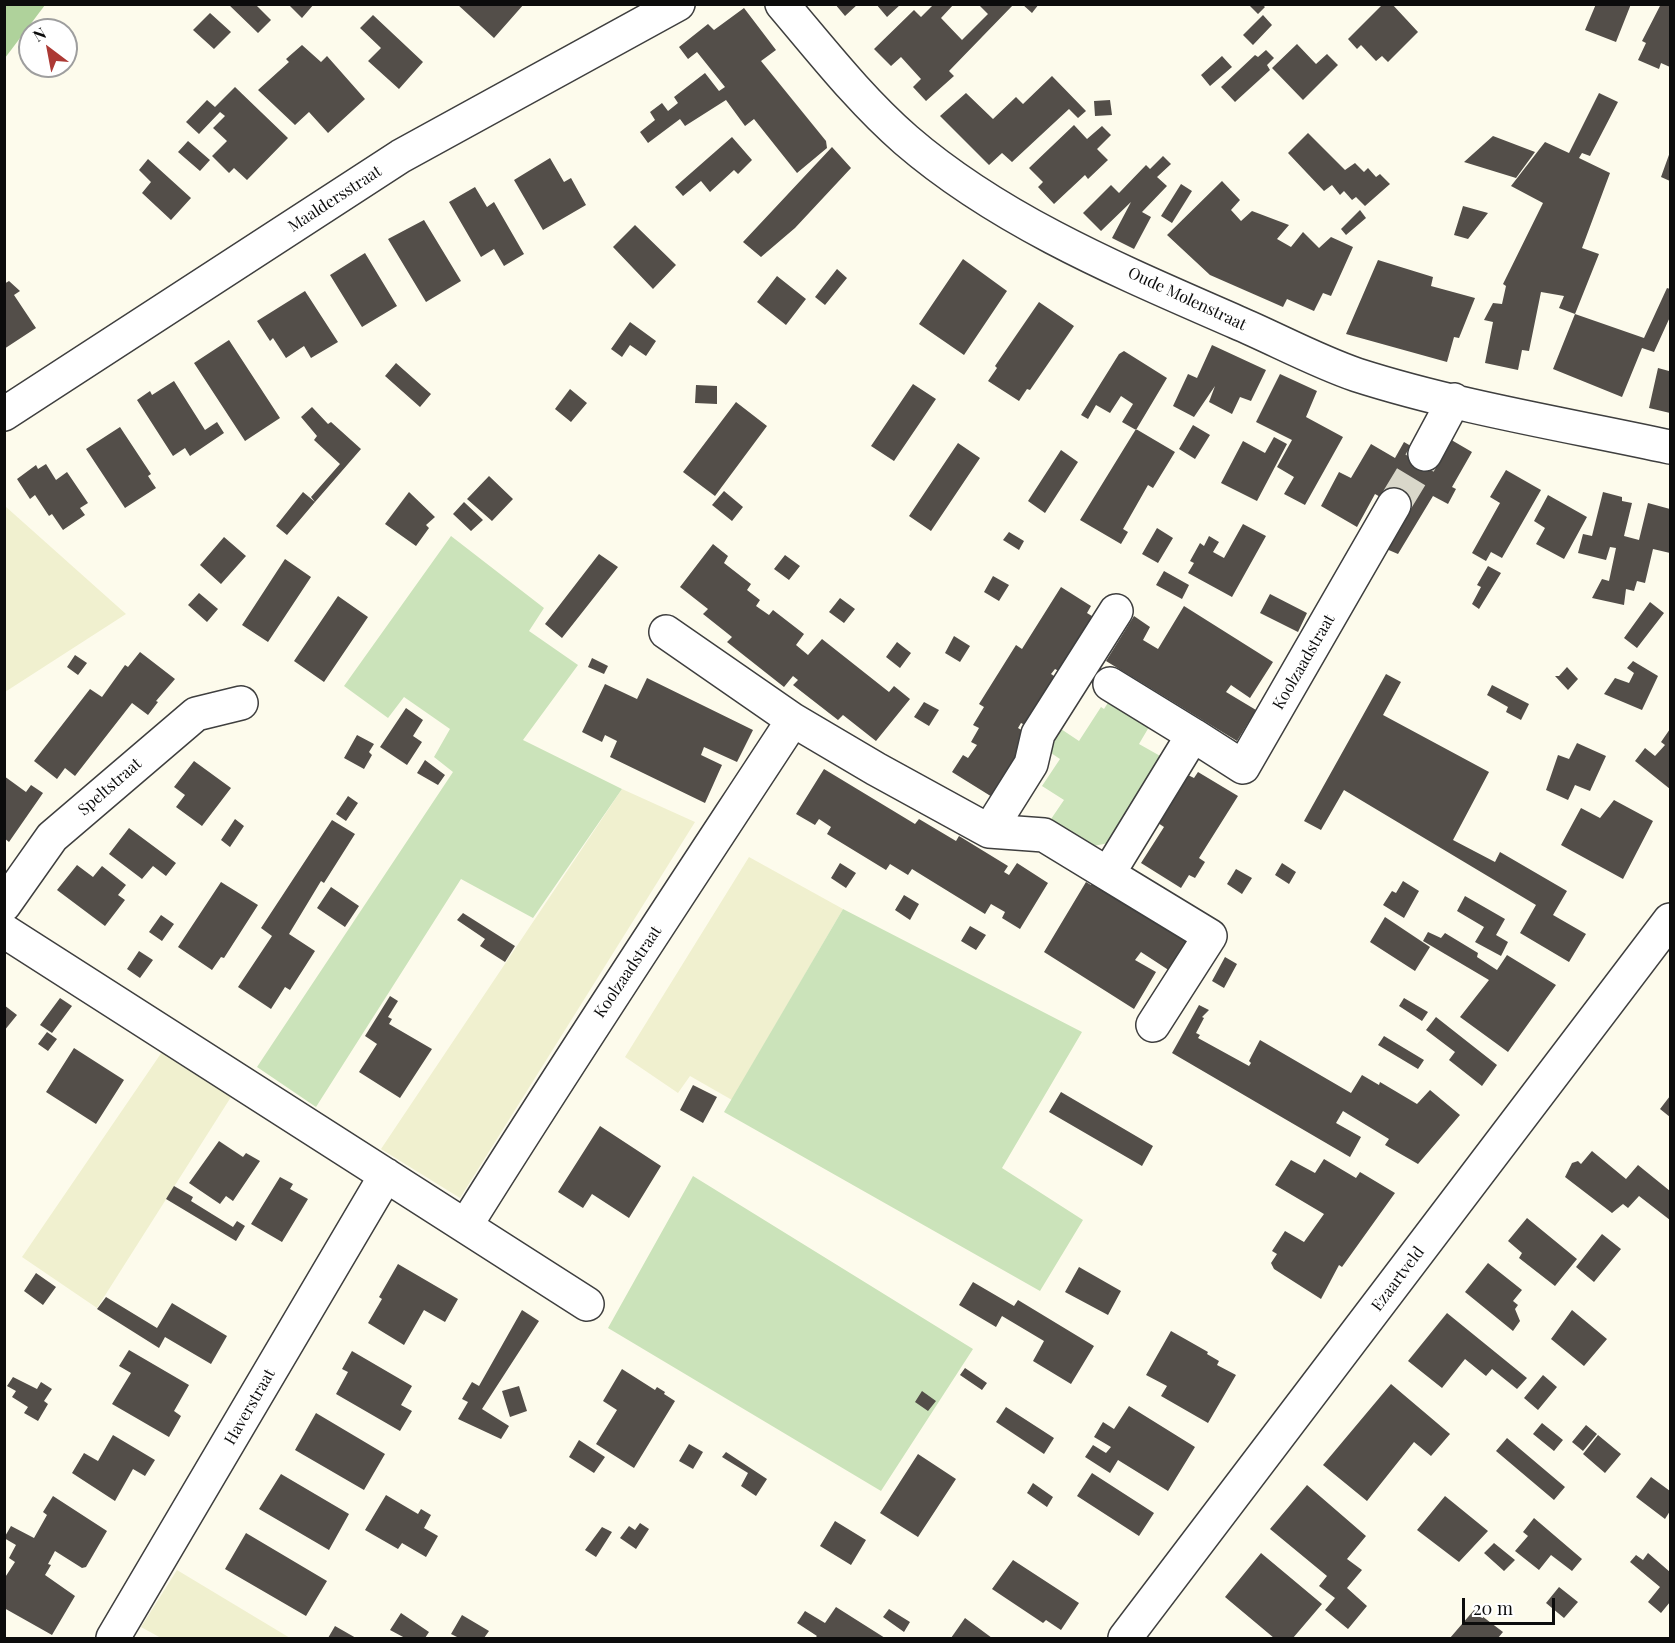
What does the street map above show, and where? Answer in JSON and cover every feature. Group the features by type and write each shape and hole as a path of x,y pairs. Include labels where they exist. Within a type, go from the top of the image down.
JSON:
{"street":[{"name":"Maaldersstraat","path":"4,414 401,156 678,4"},
{"name":"Oude Molenstraat","path":"782,4 863,99 907,141 1016,218 1188,301 1356,374 1454,400 1671,447"},
{"path":"1425,454 1454,400"},
{"name":"Koolzaadstraat","path":"1110,684 1243,766 1394,505"},
{"path":"989,831 1031,764 1038,734 1116,611"},
{"path":"666,632 793,720 989,831 1044,835 1210,936 1153,1025"},
{"name":"Speltstraat","path":"4,905 52,837 196,714 241,702"},
{"name":"Koolzaadstraat","path":"466,1225 572,1054 618,989 793,720"},
{"path":"1108,874 1192,735"},
{"name":"Ezaartveld","path":"1125,1638 1671,920"},
{"path":"4,931 587,1304"},
{"name":"Haverstraat","path":"113,1638 386,1175"}],"green space":[{"path":"4,5 45,5 35,18 18,18 18,41 5,58"},
{"path":"5,506 126,614 5,692"},
{"path":"451,536 544,608 529,631 578,665 523,740 622,789 533,918 461,879 316,1107 257,1067 453,772 434,757 450,729 404,697 388,718 344,686"},
{"path":"1109,701 1149,727 1139,744 1162,757 1109,843 1088,847 1049,822 1064,800 1042,786 1060,759 1045,749 1058,727 1079,741 1101,707 1104,709"},
{"path":"622,789 695,822 460,1198 381,1149"},
{"path":"749,857 843,909 732,1100 690,1076 678,1093 625,1057"},
{"path":"843,909 1082,1032 1002,1168 1083,1220 1040,1291 724,1112"},
{"path":"164,1049 231,1097 97,1308 22,1257"},
{"path":"693,1176 973,1349 881,1491 608,1328"},
{"path":"177,1570 290,1638 161,1638 141,1627"}],"building":[{"path":"228,4 255,4 271,20 258,33"},
{"path":"288,4 314,4 302,18"},
{"path":"457,4 524,4 494,38"},
{"path":"835,4 858,4 845,16"},
{"path":"876,4 901,4 887,17"},
{"path":"934,4 954,4 941,18 962,40 988,14 978,4 1014,4 949,71 954,76 926,101 913,87 921,79 901,57 891,66 874,49 914,10 921,17"},
{"path":"1022,4 1039,4 1032,13"},
{"path":"1248,4 1262,4 1265,7 1258,14"},
{"path":"1383,4 1392,4 1418,32 1388,62 1382,56 1376,61 1361,45 1357,49 1348,39"},
{"path":"1596,4 1631,4 1616,42 1585,30"},
{"path":"1661,4 1670,4 1670,67 1661,63 1659,69 1638,60 1646,43 1642,41"},
{"path":"744,8 776,50 761,61 826,141 827,148 797,173 754,119 745,126 726,100 685,126 680,119 648,143 640,132 655,120 650,112 662,103 668,111 678,103 674,97 705,73 719,91 725,87 697,52 688,59 679,47 708,24 714,30"},
{"path":"210,13 231,32 214,49 193,30"},
{"path":"373,15 423,62 399,89 368,61 381,48 360,28"},
{"path":"1263,15 1272,25 1253,45 1243,35"},
{"path":"1297,44 1316,64 1327,54 1338,65 1303,100 1272,68"},
{"path":"302,45 321,62 327,56 365,99 328,133 309,112 295,125 258,90 289,62 286,59"},
{"path":"1266,50 1274,58 1267,65 1270,70 1235,102 1221,87 1255,55 1258,57"},
{"path":"1222,56 1232,67 1210,86 1201,75"},
{"path":"1052,76 1086,111 1078,118 1069,109 1012,162 1002,153 989,165 940,116 966,93 993,119 1016,97 1023,104"},
{"path":"235,87 288,138 247,180 234,168 229,173 212,156 227,141 213,128 225,116 220,112 199,134 186,122 207,100 215,107"},
{"path":"1599,93 1618,102 1590,156 1582,153 1579,158 1610,173 1582,248 1599,254 1575,314 1559,308 1564,296 1541,292 1529,351 1522,350 1518,370 1485,363 1493,322 1484,320 1493,303 1502,304 1506,286 1503,284 1543,203 1511,186 1545,142 1569,153"},
{"path":"1110,100 1112,115 1095,116 1094,101"},
{"path":"1074,125 1087,139 1102,126 1111,135 1097,149 1108,160 1088,179 1085,175 1054,204 1038,187 1043,182 1029,168"},
{"path":"1308,133 1345,170 1355,163 1364,172 1368,168 1376,177 1380,174 1390,184 1365,206 1356,197 1352,200 1344,191 1340,195 1332,185 1324,191 1288,153"},
{"path":"1493,136 1535,152 1516,178 1464,162"},
{"path":"732,137 752,160 738,174 734,170 710,192 701,181 683,196 675,187"},
{"path":"188,141 210,160 200,171 178,152"},
{"path":"832,147 851,168 795,228 761,257 743,242"},
{"path":"1670,152 1670,181 1661,177"},
{"path":"1163,156 1171,164 1157,177 1167,186 1142,212 1151,217 1134,249 1112,238 1131,202 1101,231 1083,213 1111,185 1119,193 1146,165 1150,169"},
{"path":"550,158 564,182 571,178 586,205 543,230 514,180"},
{"path":"148,159 191,198 171,220 142,193 151,182 139,170"},
{"path":"1222,181 1240,200 1231,210 1241,221 1252,211 1289,225 1277,239 1291,247 1303,232 1319,248 1331,237 1353,247 1331,296 1323,293 1314,311 1287,299 1283,307 1210,275 1167,235"},
{"path":"1181,184 1192,191 1172,223 1161,216"},
{"path":"475,187 487,207 494,202 524,254 504,266 494,249 481,257 449,202"},
{"path":"1463,206 1488,213 1468,239 1454,235"},
{"path":"1360,210 1366,218 1346,235 1341,229"},
{"path":"424,220 461,281 426,302 388,239"},
{"path":"635,225 676,265 653,289 613,247"},
{"path":"365,253 397,306 362,327 330,275"},
{"path":"963,259 1007,291 964,355 919,324"},
{"path":"1378,260 1433,277 1431,286 1475,298 1459,338 1454,337 1447,362 1346,334"},
{"path":"837,269 847,278 825,305 815,297"},
{"path":"777,276 806,299 786,325 757,302"},
{"path":"9,281 20,291 14,295 36,328 4,349 4,284"},
{"path":"1667,288 1670,289 1670,317 1654,352 1642,348 1622,397 1553,369 1575,314 1644,338"},
{"path":"305,291 338,342 311,358 304,346 286,358 273,338 270,341 257,321"},
{"path":"1039,302 1074,326 1030,390 1027,389 1019,401 988,381 997,368 995,366"},
{"path":"630,322 656,341 646,356 630,345 622,357 611,349"},
{"path":"229,340 280,418 245,441 194,363"},
{"path":"1212,345 1266,370 1251,401 1240,397 1232,414 1209,402 1215,386 1194,417 1173,406 1188,374 1197,378"},
{"path":"1124,351 1167,378 1136,430 1122,422 1133,404 1121,396 1110,413 1096,405 1088,419 1081,415 1119,354"},
{"path":"396,363 431,394 420,407 385,376"},
{"path":"1670,366 1670,413 1649,408 1658,368 1669,371"},
{"path":"1280,374 1317,391 1306,417 1343,437 1305,505 1284,494 1294,477 1277,467 1292,440 1256,422"},
{"path":"174,381 205,430 217,422 224,433 190,456 185,448 173,456 137,400 150,391 152,395"},
{"path":"913,384 936,399 894,461 871,446"},
{"path":"696,385 717,386 717,404 695,403"},
{"path":"570,389 587,403 571,422 555,409"},
{"path":"736,402 767,426 715,496 683,472"},
{"path":"312,407 328,424 331,422 361,449 315,502 311,497 340,464 314,440 317,436 301,417"},
{"path":"1193,425 1210,435 1195,459 1179,449"},
{"path":"120,427 151,474 148,476 156,488 125,508 86,449"},
{"path":"1136,429 1175,452 1153,488 1148,485 1123,529 1128,532 1121,544 1080,520"},
{"path":"1274,437 1287,444 1257,501 1221,483 1243,441 1265,453"},
{"path":"1448,438 1472,452 1452,487 1456,489 1448,504 1433,496 1398,554 1384,548 1405,511 1375,494 1357,527 1321,506 1339,472 1351,478 1371,444 1395,458 1404,442 1435,460"},
{"path":"958,443 980,458 931,531 909,516"},
{"path":"1061,450 1078,462 1045,513 1028,501"},
{"path":"46,464 56,480 67,472 88,503 80,508 85,515 63,530 52,514 49,516 35,495 30,499 17,479 36,465 38,469"},
{"path":"1506,470 1541,490 1502,558 1491,552 1486,561 1472,553 1500,503 1490,497"},
{"path":"489,476 513,499 492,521 467,499"},
{"path":"724,491 743,507 732,521 712,505"},
{"path":"303,492 315,502 287,535 276,526"},
{"path":"409,492 435,517 426,525 429,528 416,546 385,524"},
{"path":"1603,492 1622,497 1622,501 1632,503 1624,536 1639,540 1648,503 1670,509 1670,553 1653,549 1645,583 1637,581 1634,591 1626,589 1624,605 1592,598 1602,579 1609,581 1616,548 1610,547 1606,560 1578,553 1583,534 1592,536"},
{"path":"1548,495 1587,517 1564,559 1536,544 1545,528 1534,521"},
{"path":"464,502 483,520 471,531 453,514"},
{"path":"1243,524 1266,536 1232,597 1188,573 1194,563 1190,561 1200,543 1204,546 1209,536 1219,542 1213,552 1224,558"},
{"path":"1157,528 1173,538 1158,563 1142,554"},
{"path":"1009,532 1024,541 1019,550 1003,540"},
{"path":"224,537 246,556 221,584 200,565"},
{"path":"713,544 728,556 724,563 751,584 747,590 760,600 756,606 769,615 773,610 804,634 796,645 808,655 822,639 889,692 894,686 910,699 876,741 843,715 838,720 793,685 798,680 793,676 784,687 727,642 732,637 703,614 708,609 680,587"},
{"path":"599,554 618,567 562,638 545,624"},
{"path":"785,555 800,566 789,580 774,569"},
{"path":"285,559 311,577 268,642 242,625"},
{"path":"1488,566 1501,573 1479,609 1472,604 1481,587 1477,585"},
{"path":"1164,571 1189,585 1182,599 1156,585"},
{"path":"993,576 1009,585 999,601 984,592"},
{"path":"1061,587 1091,606 1087,613 1100,621 1061,672 1055,669 1051,674 1057,678 1027,726 1021,723 1018,728 1030,735 997,800 952,772 963,755 968,758 977,745 971,742 979,728 973,725 984,707 979,704 1016,645 1022,649"},
{"path":"199,593 218,609 207,622 188,605"},
{"path":"1270,594 1307,613 1298,632 1260,613"},
{"path":"338,596 368,617 324,682 294,661"},
{"path":"840,598 855,609 844,623 829,612"},
{"path":"1650,602 1664,613 1637,648 1624,638"},
{"path":"1184,606 1273,662 1250,698 1231,685 1226,692 1256,710 1237,741 1106,661 1134,616 1150,627 1143,640 1158,649"},
{"path":"954,636 970,646 960,662 945,653"},
{"path":"897,642 911,653 900,668 886,657"},
{"path":"140,652 175,679 156,701 158,702 148,715 132,703 75,776 65,768 57,779 34,761 90,689 102,697 125,665 128,667"},
{"path":"75,655 87,663 78,675 67,667"},
{"path":"592,658 608,666 604,674 588,667"},
{"path":"1633,661 1658,676 1642,710 1604,694 1615,678 1629,683 1634,673 1627,668"},
{"path":"1567,667 1578,679 1568,690 1555,676 1559,676"},
{"path":"1386,674 1401,682 1383,715 1489,772 1453,840 1495,862 1500,852 1567,891 1553,915 1586,934 1569,962 1520,933 1536,905 1344,790 1321,830 1304,821"},
{"path":"647,678 753,730 737,762 704,747 701,755 722,765 705,803 610,757 617,741 605,735 602,742 582,732 605,684 637,699"},
{"path":"1492,685 1529,704 1521,720 1506,712 1508,707 1487,695"},
{"path":"924,702 939,710 929,726 914,717"},
{"path":"406,708 423,720 413,736 422,742 407,765 380,747"},
{"path":"1670,729 1670,789 1635,761 1645,748 1655,756 1665,745 1661,742"},
{"path":"357,735 374,744 369,752 372,755 364,769 344,758"},
{"path":"1577,743 1606,756 1590,791 1575,785 1568,800 1546,790 1558,755 1569,759"},
{"path":"425,760 445,775 438,785 417,773"},
{"path":"194,761 231,788 202,826 176,807 185,795 174,787"},
{"path":"824,769 915,824 919,819 956,841 959,836 1008,866 1004,872 1009,875 1017,863 1048,883 1020,929 1002,918 1005,912 991,904 985,914 912,869 908,875 890,864 886,870 827,834 831,827 819,819 815,825 796,814"},
{"path":"1198,772 1238,796 1199,858 1205,862 1195,878 1189,875 1181,888 1141,863 1164,827 1158,823 1173,798 1188,775 1194,778"},
{"path":"4,776 26,792 31,785 43,793 9,842 4,838"},
{"path":"348,796 358,803 346,821 336,814"},
{"path":"1614,800 1653,821 1623,879 1561,845 1581,808 1600,818"},
{"path":"235,819 244,826 230,847 221,840"},
{"path":"332,820 355,834 324,883 321,881 289,934 315,951 290,990 285,987 271,1009 238,987 272,936 261,928"},
{"path":"129,828 176,863 166,876 153,866 142,879 109,854"},
{"path":"840,863 856,873 846,888 831,878"},
{"path":"1282,863 1296,872 1289,884 1275,875"},
{"path":"77,865 93,877 102,866 126,885 118,895 125,900 105,926 57,890"},
{"path":"1236,869 1252,878 1242,894 1227,884"},
{"path":"1095,880 1189,940 1170,971 1141,952 1135,960 1156,972 1134,1009 1044,952 1086,882 1091,885"},
{"path":"1403,881 1419,891 1404,918 1383,905 1392,891 1396,893"},
{"path":"221,882 258,905 224,958 221,957 212,970 178,947"},
{"path":"331,887 359,906 345,927 317,908"},
{"path":"904,895 919,904 910,920 895,910"},
{"path":"1465,896 1505,919 1496,935 1508,942 1501,956 1475,942 1484,927 1457,911"},
{"path":"463,913 515,946 505,962 480,946 485,939 457,920"},
{"path":"161,915 174,924 162,941 149,932"},
{"path":"1385,917 1430,947 1415,971 1370,942"},
{"path":"970,926 986,935 976,950 961,941"},
{"path":"1428,932 1441,938 1445,933 1478,953 1477,957 1497,970 1507,955 1556,985 1508,1052 1460,1017 1489,980 1423,941"},
{"path":"139,951 153,960 140,978 127,969"},
{"path":"1225,957 1237,964 1224,988 1212,981"},
{"path":"390,996 398,1001 388,1017 392,1019 389,1024 432,1049 400,1098 359,1072 377,1044 365,1036"},
{"path":"60,998 72,1006 52,1033 40,1025"},
{"path":"1404,998 1428,1012 1422,1021 1399,1006"},
{"path":"4,1005 17,1015 4,1031"},
{"path":"1199,1005 1209,1010 1202,1017 1204,1018 1196,1033 1200,1035 1198,1038 1249,1066 1251,1063 1249,1061 1260,1040 1351,1093 1362,1075 1379,1085 1380,1082 1417,1104 1430,1090 1460,1115 1418,1164 1385,1145 1389,1139 1343,1111 1336,1123 1361,1137 1350,1157 1172,1053"},
{"path":"1436,1017 1497,1065 1482,1086 1449,1060 1455,1052 1426,1030"},
{"path":"47,1032 57,1039 48,1051 38,1044"},
{"path":"1384,1036 1424,1060 1418,1069 1378,1045"},
{"path":"74,1048 124,1080 96,1124 46,1092"},
{"path":"693,1085 717,1097 703,1123 680,1110"},
{"path":"1061,1092 1153,1146 1142,1166 1049,1112"},
{"path":"1670,1096 1670,1117 1660,1109"},
{"path":"600,1126 661,1166 629,1218 592,1194 583,1208 558,1192"},
{"path":"219,1141 243,1157 246,1153 260,1161 233,1201 226,1196 220,1204 189,1183"},
{"path":"1592,1151 1626,1179 1638,1165 1670,1191 1670,1220 1639,1196 1628,1208 1623,1204 1612,1213 1565,1177 1572,1163 1578,1161 1581,1164"},
{"path":"1324,1159 1356,1178 1360,1172 1395,1193 1342,1267 1339,1265 1321,1299 1274,1269 1271,1263 1277,1254 1272,1251 1285,1231 1304,1242 1324,1214 1275,1185 1291,1160 1315,1173"},
{"path":"280,1177 293,1184 290,1189 308,1199 282,1242 251,1224"},
{"path":"174,1186 193,1197 191,1201 233,1227 237,1221 245,1226 236,1241 166,1199"},
{"path":"1527,1218 1577,1259 1555,1286 1519,1258 1522,1253 1508,1241"},
{"path":"1602,1234 1621,1249 1594,1282 1576,1267"},
{"path":"1488,1263 1522,1290 1513,1301 1518,1305 1515,1309 1520,1321 1513,1331 1465,1292"},
{"path":"398,1264 458,1299 445,1322 424,1310 404,1345 368,1323 382,1299 379,1297"},
{"path":"1079,1267 1121,1291 1108,1315 1065,1292"},
{"path":"36,1273 56,1287 43,1305 24,1291"},
{"path":"973,1282 1014,1306 1018,1300 1094,1346 1071,1384 1033,1361 1044,1341 1002,1316 996,1327 959,1305"},
{"path":"106,1297 157,1328 172,1303 227,1336 211,1364 165,1337 159,1348 97,1309"},
{"path":"522,1310 539,1321 482,1409 509,1426 501,1439 458,1419 468,1402 462,1399 472,1382 479,1386"},
{"path":"1572,1310 1607,1339 1584,1366 1551,1339"},
{"path":"1447,1313 1527,1378 1517,1389 1492,1369 1486,1376 1465,1359 1442,1388 1408,1361"},
{"path":"1171,1331 1208,1352 1207,1354 1219,1361 1217,1365 1236,1375 1208,1423 1161,1396 1167,1386 1146,1375"},
{"path":"129,1350 189,1385 174,1411 181,1416 169,1437 112,1404 131,1373 119,1366"},
{"path":"352,1351 412,1386 401,1405 412,1411 400,1431 336,1394 348,1372 342,1369"},
{"path":"965,1368 987,1383 982,1390 960,1375"},
{"path":"622,1369 655,1390 657,1387 675,1401 634,1468 596,1444 617,1410 603,1401"},
{"path":"1543,1375 1557,1387 1538,1410 1524,1398"},
{"path":"13,1377 37,1389 41,1382 52,1389 44,1401 48,1404 38,1421 24,1413 28,1407 12,1397 16,1391 7,1386"},
{"path":"1391,1384 1450,1434 1431,1456 1414,1442 1367,1501 1323,1465"},
{"path":"519,1386 527,1411 510,1417 502,1391"},
{"path":"922,1391 936,1401 928,1411 915,1402"},
{"path":"1129,1406 1195,1447 1168,1491 1118,1460 1110,1473 1085,1457 1093,1445 1106,1453 1111,1447 1094,1437 1103,1422 1114,1429"},
{"path":"1006,1407 1054,1438 1044,1454 996,1422"},
{"path":"316,1413 385,1454 364,1490 295,1450"},
{"path":"1542,1423 1563,1440 1554,1451 1533,1434"},
{"path":"1586,1425 1597,1434 1583,1451 1572,1442"},
{"path":"113,1435 155,1460 145,1476 133,1469 115,1501 72,1473 84,1453 98,1461"},
{"path":"1598,1435 1621,1454 1605,1473 1583,1454"},
{"path":"1507,1438 1565,1487 1554,1500 1496,1451"},
{"path":"579,1440 605,1457 594,1473 569,1457"},
{"path":"689,1444 703,1452 693,1469 679,1461"},
{"path":"726,1452 767,1479 756,1496 741,1486 748,1473 722,1457"},
{"path":"918,1454 956,1479 918,1537 880,1513"},
{"path":"1092,1473 1154,1513 1139,1536 1077,1496"},
{"path":"281,1474 349,1514 329,1550 259,1509"},
{"path":"1651,1477 1670,1491 1670,1511 1665,1519 1636,1497"},
{"path":"1033,1483 1053,1497 1047,1507 1027,1493"},
{"path":"1307,1485 1366,1536 1347,1559 1362,1570 1347,1588 1367,1606 1348,1629 1325,1610 1335,1598 1319,1586 1327,1576 1270,1529"},
{"path":"386,1495 418,1514 421,1509 431,1515 424,1528 438,1536 426,1557 402,1543 398,1549 365,1530"},
{"path":"53,1496 107,1531 86,1567 82,1568 55,1551 48,1564 51,1565 45,1575 75,1596 52,1635 4,1608 4,1579 15,1562 9,1558 16,1545 4,1538 11,1526 34,1538 47,1515 43,1512"},
{"path":"1445,1496 1488,1531 1459,1562 1417,1530"},
{"path":"1534,1518 1582,1559 1572,1571 1551,1555 1539,1570 1515,1551 1528,1536 1523,1532"},
{"path":"835,1521 866,1540 851,1565 820,1546"},
{"path":"640,1523 649,1529 636,1549 620,1538 629,1526 635,1530"},
{"path":"602,1527 612,1532 596,1557 585,1550"},
{"path":"246,1533 327,1581 306,1616 225,1569"},
{"path":"1494,1543 1515,1560 1504,1571 1484,1553"},
{"path":"1261,1553 1322,1604 1293,1638 1274,1638 1225,1597"},
{"path":"1648,1553 1670,1572 1670,1602 1661,1613 1648,1602 1660,1587 1630,1562 1636,1555 1643,1560"},
{"path":"1013,1560 1079,1603 1061,1630 1046,1620 1043,1623 992,1589"},
{"path":"1559,1587 1578,1602 1564,1618 1546,1603"},
{"path":"836,1607 885,1638 815,1638 817,1636 797,1623 805,1611 825,1623"},
{"path":"889,1609 910,1622 904,1632 883,1617"},
{"path":"1474,1610 1503,1632 1498,1638 1450,1638"},
{"path":"401,1613 429,1632 425,1638 405,1638 390,1630"},
{"path":"462,1615 489,1631 484,1638 459,1638 451,1634"},
{"path":"965,1618 992,1638 951,1638"},
{"path":"335,1626 356,1638 328,1638"}],"tunnel":[{"path":"1394,505 1425,454"}]}
